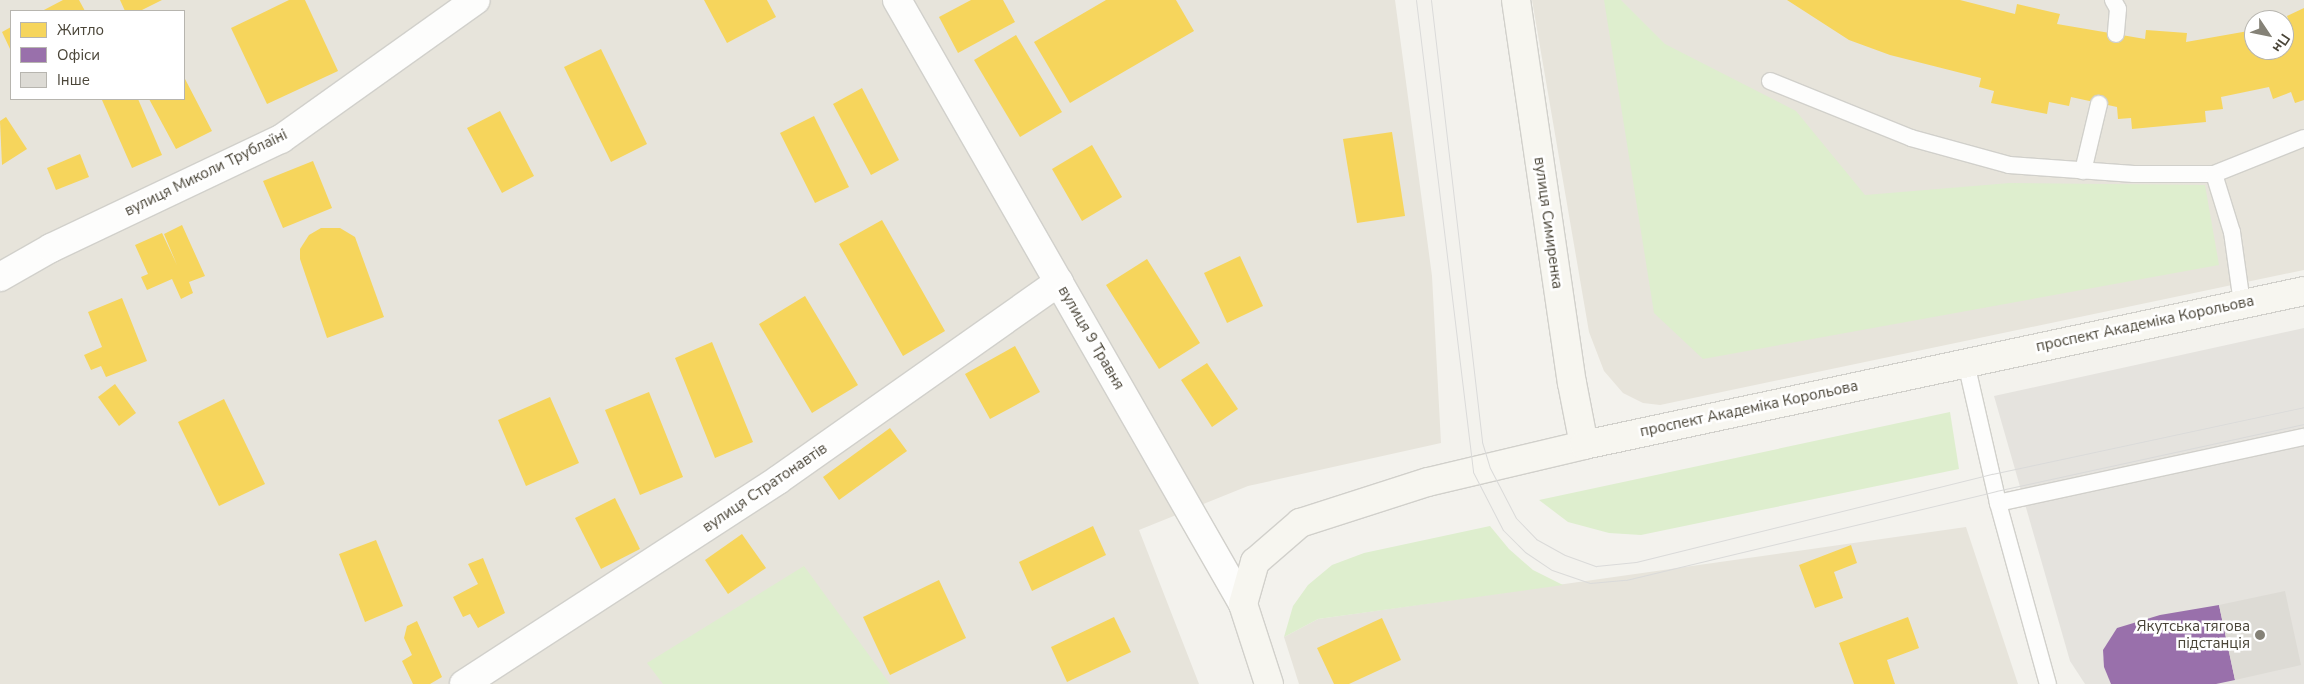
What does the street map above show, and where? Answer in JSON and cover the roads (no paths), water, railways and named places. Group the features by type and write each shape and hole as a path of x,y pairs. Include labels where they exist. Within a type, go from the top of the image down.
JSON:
{"main road":[{"name":"вулиця Симиренка","path":"1516,0 1570,374 1584,445"},
{"name":"проспект Академіка Корольова","path":"1243,604 1255,562 1300,523 1428,482 1584,445 2304,291"},
{"name":"вулиця 9 Травня","path":"1243,604 1269,684"}],"street":[{"name":"вулиця Миколи Трублаїні","path":"0,277 51,248 281,139 476,0"},
{"name":"вулиця 9 Травня","path":"897,0 1243,604"},
{"name":"вулиця Стратонавтів","path":"464,684 778,480 1059,282"}],"lane":[{"path":"2113,0 2118,9 2116,34"},
{"path":"1770,81 1911,138 2009,165 2083,171 2214,174 2304,138"},
{"path":"2083,171 2099,104"},
{"path":"2214,174 2232,232 2242,303"},
{"path":"1966,364 1998,503 2048,684"},
{"path":"1998,503 2304,437"}],"tram line":[{"path":"1416,0 1473,472 1503,530 1525,552 1552,570 1590,583 1626,580 1996,491 2304,424"},
{"path":"1431,0 1482,442 1490,468 1516,518 1536,539 1565,555 1596,566 1636,562 1992,474 2304,407"}],"place":[{"name":"Якутська тягова підстанція","path":"2260,635"}]}
